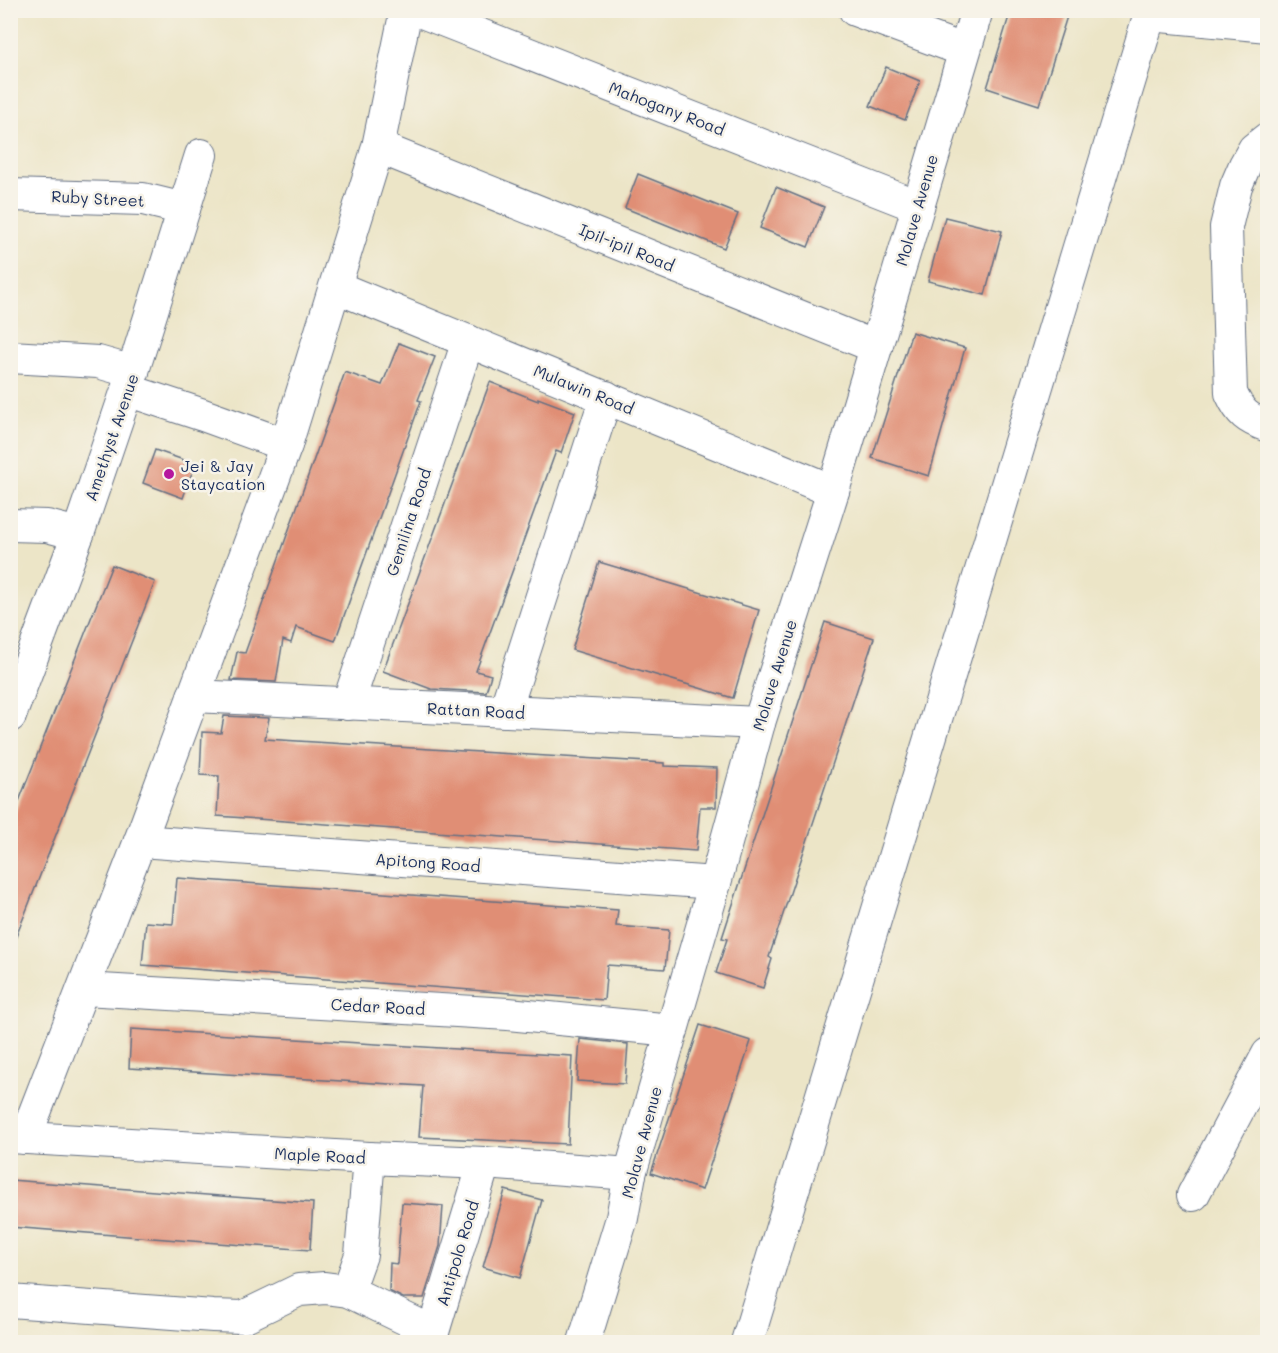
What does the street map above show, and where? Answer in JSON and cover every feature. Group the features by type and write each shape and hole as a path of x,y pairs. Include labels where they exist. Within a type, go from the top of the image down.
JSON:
{"street":[{"path":"18,1138 84,989 286,445 378,147 406,10"},
{"name":"Mahogany Road","path":"417,10 917,206"},
{"path":"855,10 963,50"},
{"name":"Molave Avenue","path":"584,1342 622,1218 630,1174 759,723 832,491 963,50 977,10"},
{"path":"747,1342 1151,13 1268,26"},
{"path":"1268,138 1254,148 1245,165 1236,186 1226,226 1231,393 1239,410 1254,421 1268,426"},
{"name":"Ipil-ipil Road","path":"378,147 876,346"},
{"name":"Amethyst Avenue","path":"10,716 78,534 130,381 201,156"},
{"name":"Ruby Street","path":"10,195 143,199 184,208"},
{"name":"Mulawin Road","path":"336,287 832,491"},
{"name":"Gemilina Road","path":"348,704 468,341"},
{"path":"10,357 98,362 130,381 203,415 286,445"},
{"path":"505,711 606,397"},
{"path":"10,525 47,526 78,534"},
{"name":"Rattan Road","path":"193,696 759,723"},
{"name":"Apitong Road","path":"140,841 715,883"},
{"name":"Cedar Road","path":"84,989 508,1014 672,1030"},
{"path":"1193,1195 1268,1054"},
{"name":"Maple Road","path":"18,1138 484,1163 630,1174"},
{"path":"348,1291 361,1255 369,1158"},
{"name":"Antipolo Road","path":"431,1337 484,1163"},
{"path":"10,1301 208,1329 243,1317 298,1290 325,1288 348,1291 431,1337"}],"building":[{"path":"1011,10 1069,10 1039,105 987,88"},
{"path":"886,67 920,81 905,120 870,106"},
{"path":"638,174 738,214 724,248 625,208"},
{"path":"776,187 824,207 808,247 760,228"},
{"path":"945,217 1002,231 985,295 928,281"},
{"path":"912,332 965,348 929,476 872,458"},
{"path":"399,343 435,357 335,641 296,627 291,643 283,640 276,682 231,680 237,652 245,653 345,372 382,385"},
{"path":"490,382 538,401 538,398 575,412 561,453 556,451 476,671 491,675 486,692 431,689 383,671"},
{"name":"Jei & Jay Staycation","path":"155,450 195,464 183,498 143,483"},
{"path":"599,562 759,610 733,698 572,650"},
{"path":"112,565 155,582 12,947 10,947 10,824"},
{"path":"825,622 874,638 769,957 772,959 763,988 716,973 727,939 722,938"},
{"path":"224,716 269,718 265,739 717,768 716,807 700,807 696,851 217,816 219,776 200,775 202,732 221,733"},
{"path":"177,878 618,910 616,926 669,930 665,969 607,965 604,1000 142,965 146,922 173,924"},
{"path":"700,1025 751,1041 702,1190 651,1173"},
{"path":"131,1029 572,1056 568,1144 419,1137 423,1086 129,1068"},
{"path":"580,1039 628,1044 625,1084 577,1081"},
{"path":"10,1180 313,1203 310,1250 10,1227"},
{"path":"505,1190 542,1200 520,1278 483,1267"},
{"path":"402,1203 443,1206 440,1246 424,1298 403,1298 389,1291 390,1263 397,1264"}],"place":[{"name":"Jei & Jay Staycation","path":"169,474"}]}
